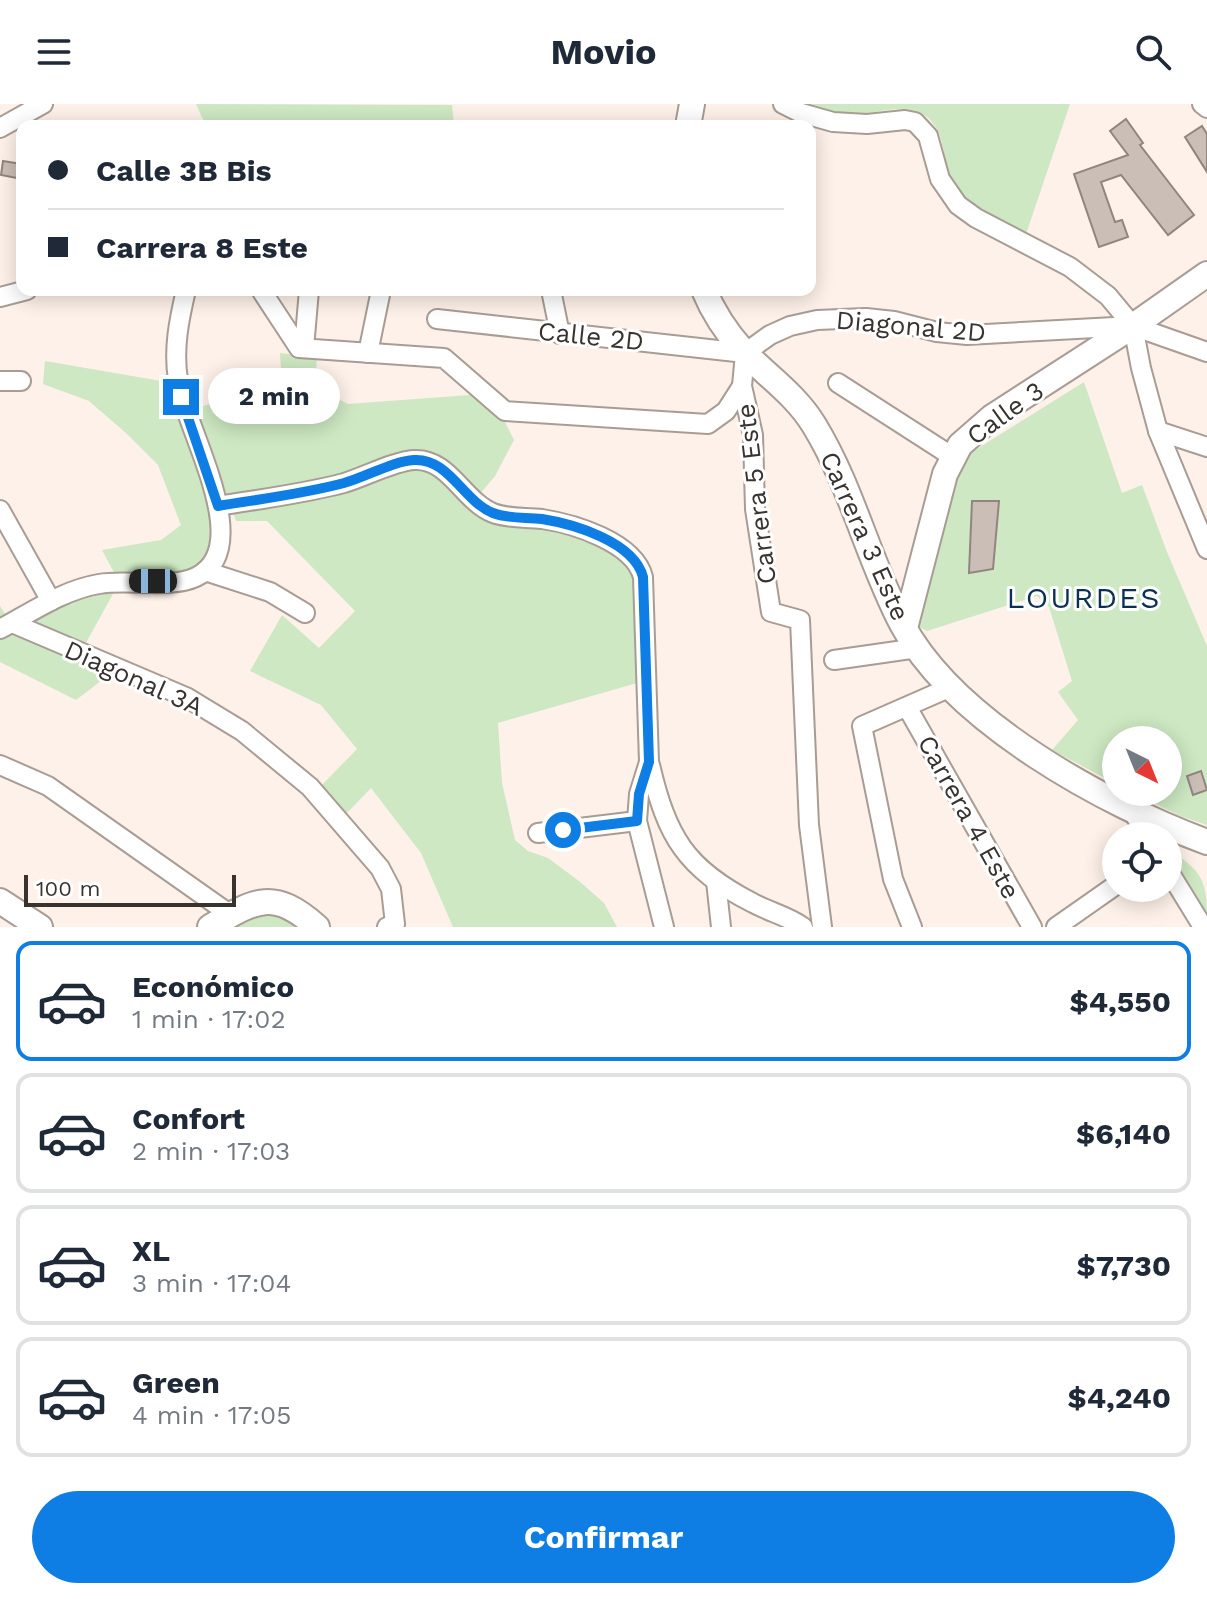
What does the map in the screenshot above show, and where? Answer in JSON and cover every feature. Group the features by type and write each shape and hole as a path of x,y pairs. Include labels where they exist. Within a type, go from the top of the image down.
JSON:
{"street":[{"path":"0,128 43,104"},
{"path":"783,104 833,122 915,122 928,136 940,179 958,205 976,218 1084,275 1108,296 1133,326 1158,431 1201,523 1207,549"},
{"path":"1202,104 1207,108"},
{"name":"Calle 3","path":"911,638 945,474 953,457 970,435 992,417 1207,274"},
{"path":"6,626 66,593 95,585 184,580 205,571 215,559 221,544 218,506 185,412 178,381 177,337 185,296"},
{"path":"265,296 301,348"},
{"path":"301,348 308,296"},
{"path":"368,353 380,296"},
{"path":"552,296 560,334"},
{"path":"707,296 723,326 745,353"},
{"name":"Calle 2D","path":"437,319 745,353"},
{"name":"Diagonal 2D","path":"745,353 770,335 790,326 831,319 880,319 937,332 967,335 1133,326"},
{"path":"1133,326 1207,352"},
{"path":"301,348 444,358 505,411 708,424 726,411 742,386"},
{"name":"Carrera 5 Este","path":"745,353 742,386 753,435 755,509 771,612 800,620 809,825 822,927"},
{"name":"Carrera 3 Este","path":"745,353 791,394 823,439 841,477 874,566 911,638 951,687 1038,756 1141,822"},
{"path":"0,381 21,381"},
{"path":"838,383 953,457"},
{"path":"1158,431 1207,447"},
{"path":"218,506 321,489 369,476 405,461 418,460 438,466 470,499 486,510 504,516 559,523 589,532 626,551 639,565 644,583 649,762 659,804 670,830 685,853 716,881 803,927"},
{"name":"Diagonal 3A","path":"0,510 51,601"},
{"path":"205,571 270,592 305,613"},
{"name":"Diagonal 3A","path":"6,626 186,697 242,731 310,787 380,868 391,889 391,926"},
{"path":"834,660 911,638"},
{"path":"912,927 899,900 891,870 862,726 951,687"},
{"name":"Carrera 4 Este","path":"907,707 1032,927"},
{"path":"649,762 639,794 637,821 664,927"},
{"path":"0,765 48,786 221,921 251,905 274,901 296,911 317,927"},
{"path":"538,833 637,821"},
{"name":"Carrera 3 Este","path":"1182,835 1207,842"},
{"name":"Carrera 3 Este","path":"1182,847 1207,862"},
{"path":"716,881 721,927"},
{"path":"1182,893 1203,927"},
{"path":"1056,927 1102,895"},
{"path":"0,901 40,927"}],"green space":[{"path":"196,104 452,105 453,120 203,120"},
{"path":"805,104 1070,104 1026,234 986,216 960,196 950,178 936,127 919,112 893,109 841,116"},
{"path":"280,353 317,358 315,387 348,404 470,395 505,422 514,440 495,476 468,508 493,521 542,530 599,546 622,559 629,567 636,590 637,683 498,723 502,783 515,840 528,851 548,858 579,881 604,903 617,927 453,927 421,853 371,788 345,815 321,786 357,749 321,705 250,671 282,615 319,648 355,611 267,521 236,521 196,408 282,385"},
{"path":"45,361 167,382 214,518 217,534 205,563 190,573 115,574 102,550 161,540 181,525 158,465 89,401 43,384"},
{"path":"1084,382 1122,493 1142,485 1207,646 1207,825 1160,806 1182,806 1182,726 1102,726 1102,777 1052,750 1078,720 1058,692 1072,681 1049,607 1037,596 927,631 918,626 958,475 972,452"},
{"path":"114,592 77,659 110,674 76,700 0,662 0,606 17,633 63,606"},
{"path":"1182,859 1200,876 1207,917 1182,877"},
{"path":"281,911 304,927 227,927 241,918"}],"building":[{"path":"1126,119 1143,143 1140,145 1194,215 1168,235 1121,175 1101,182 1115,222 1122,220 1128,237 1099,247 1074,174 1128,155 1110,131"},
{"path":"1202,126 1207,134 1207,172 1185,137"},
{"path":"3,161 16,163 16,178 1,175"},
{"path":"972,501 999,501 993,569 969,573"},
{"path":"1201,771 1207,790 1193,795 1187,776"}],"district":[{"name":"LOURDES","path":"1084,598"}],"route":[{"path":"181,397 218,506 321,489 369,476 405,461 418,460 438,466 470,499 486,510 504,516 574,527 626,551 635,559 643,577 649,762 639,794 637,821 563,830"}]}
